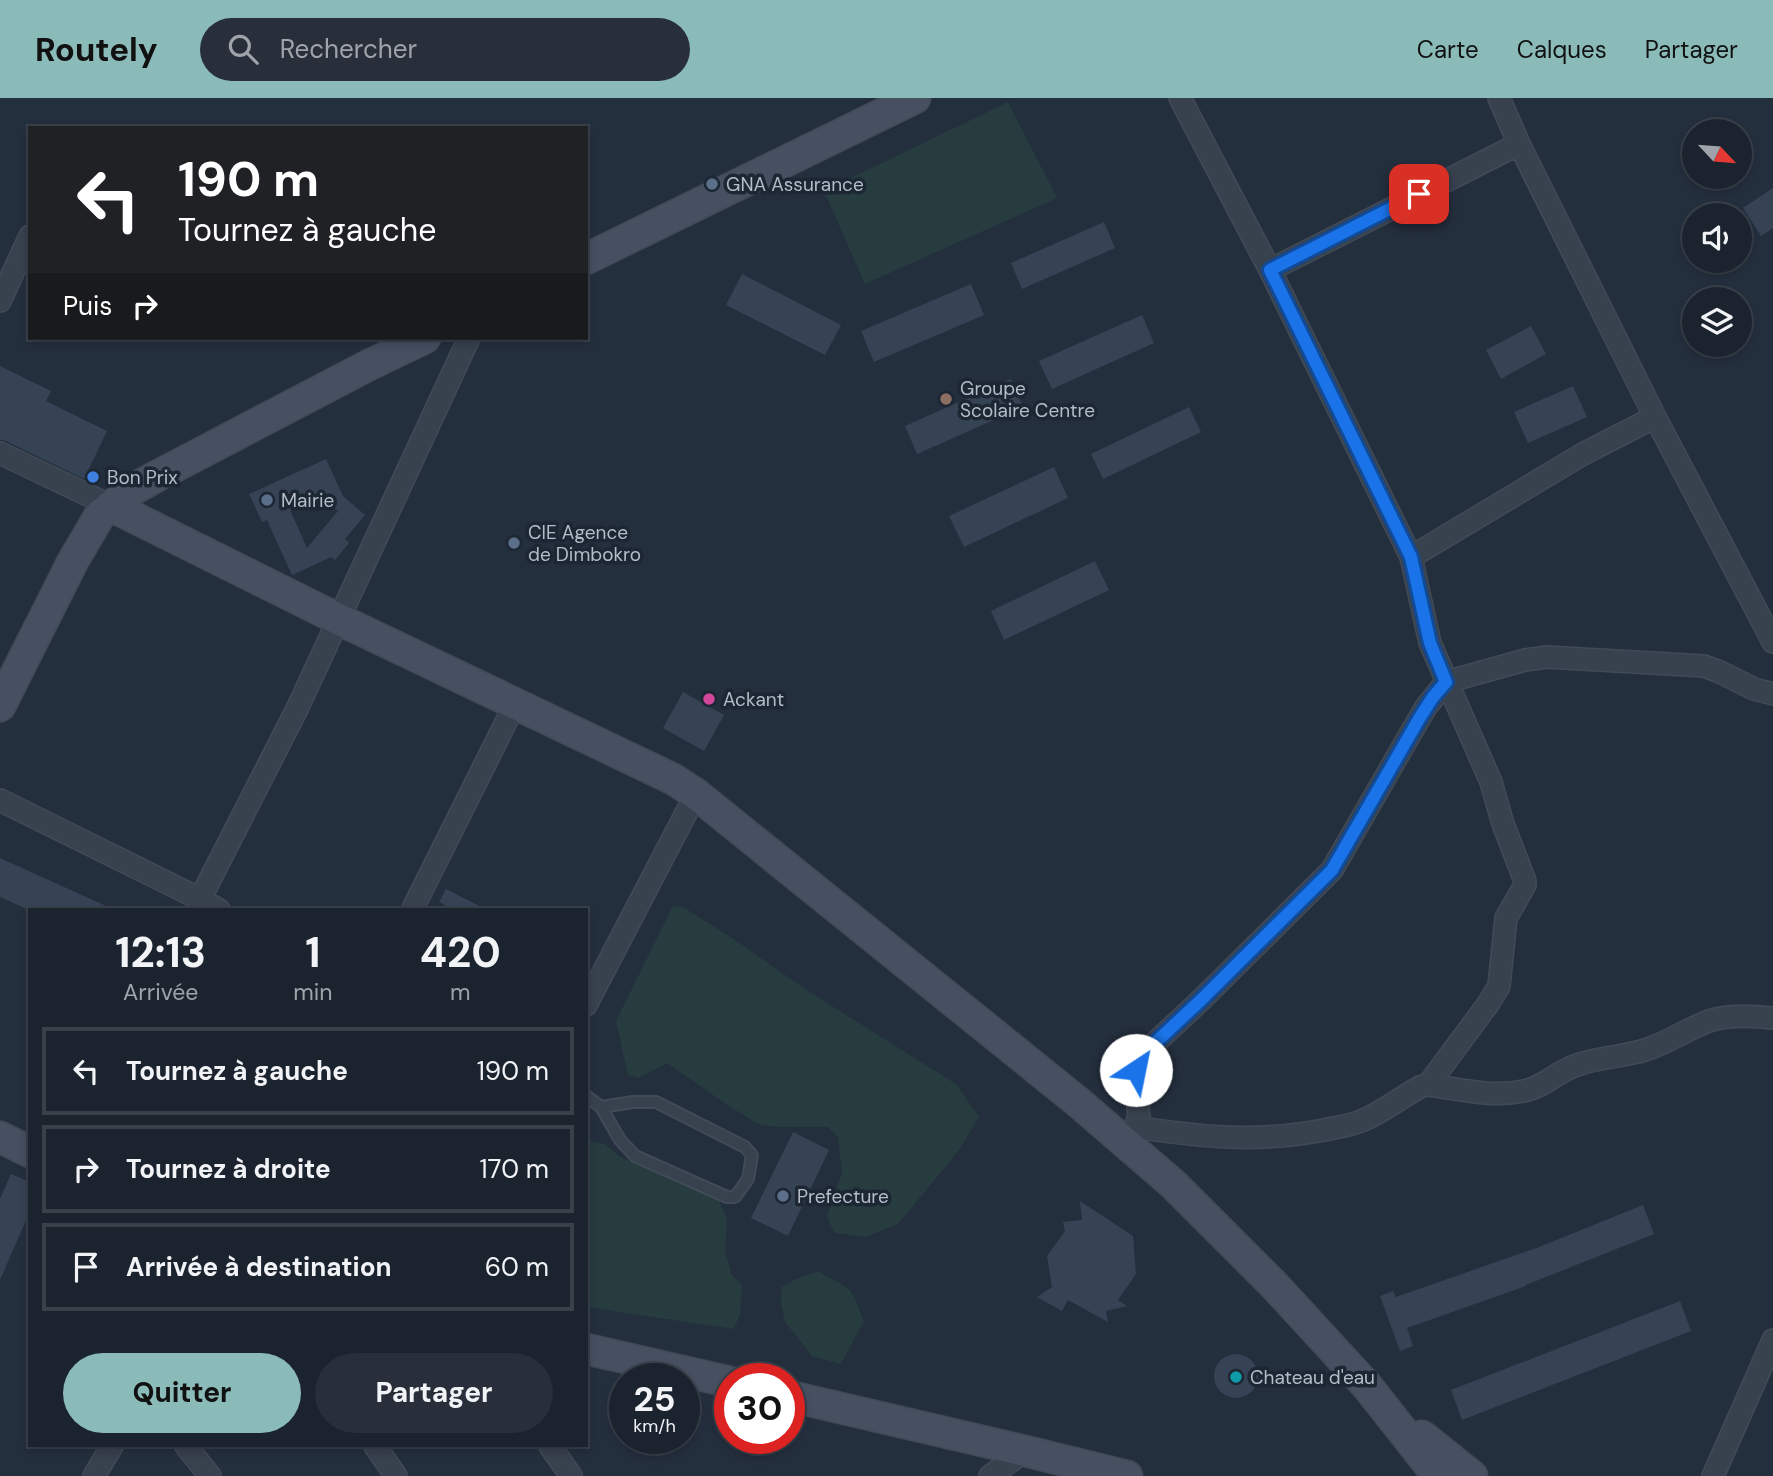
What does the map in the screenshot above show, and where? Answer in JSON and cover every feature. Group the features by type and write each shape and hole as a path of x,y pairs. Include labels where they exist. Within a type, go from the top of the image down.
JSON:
{"main road":[{"path":"588,258 915,98"},
{"path":"0,706 84,541 100,515 132,490 157,476 421,340"},
{"path":"111,506 338,619 673,779 696,793 1129,1134 1173,1184 1274,1285 1367,1386 1438,1476"},
{"path":"0,1137 28,1151"},
{"path":"588,1349 714,1378"},
{"path":"1367,1386 1437,1449 1472,1476"},
{"path":"805,1400 1126,1476"}],"street":[{"path":"1180,98 1270,270 1411,557 1430,643 1491,782 1525,886 1506,918 1499,986 1428,1085"},
{"path":"1499,98 1519,144 1655,417 1773,642"},
{"path":"1270,270 1519,144"},
{"path":"0,301 28,240"},
{"path":"200,899 297,709 468,340"},
{"path":"1411,557 1583,454 1655,417"},
{"path":"0,453 111,506"},
{"path":"1773,694 1754,689 1704,666 1547,657 1525,660 1446,682 1421,715 1332,870 1141,1056 1135,1080 1139,1115 1129,1134 1181,1134 1220,1138 1294,1135 1361,1121 1422,1086 1478,1093 1523,1091 1541,1085 1578,1064 1643,1051 1709,1021 1748,1016 1773,1018"},
{"path":"413,908 516,704"},
{"path":"588,1001 696,793"},
{"path":"0,800 216,908"},
{"path":"1713,1476 1773,1340"},
{"path":"94,1476 111,1447"},
{"path":"187,1447 210,1476"},
{"path":"376,1447 396,1476"},
{"path":"551,1447 570,1476"},
{"path":"990,1476 1025,1451"}],"lane":[{"path":"588,1097 601,1107 620,1140 635,1156 727,1197 735,1196 748,1179 752,1155 746,1147 656,1102 601,1107"}],"green space":[{"path":"1008,102 1057,198 865,284 824,191"},
{"path":"673,906 683,907 808,991 956,1084 979,1117 960,1149 898,1224 865,1237 834,1233 827,1216 842,1173 838,1137 828,1127 777,1127 758,1124 667,1063 639,1078 628,1075 616,1021"},
{"path":"588,1141 605,1144 620,1157 719,1200 727,1220 725,1251 732,1275 742,1285 740,1314 734,1329 588,1307"},
{"path":"819,1271 851,1292 864,1321 841,1364 812,1356 785,1322 781,1302 782,1287"}],"building":[{"path":"1773,188 1773,228 1761,236 1752,222 1750,203"},
{"path":"1104,222 1115,248 1022,289 1011,263"},
{"path":"742,274 841,325 825,355 726,305"},
{"path":"971,284 984,315 874,362 861,331"},
{"path":"1142,315 1154,343 1052,389 1039,361"},
{"path":"1531,326 1546,354 1501,379 1486,350"},
{"path":"0,366 51,391 46,401 107,431 84,479 0,440"},
{"path":"1011,379 1023,407 917,454 905,426"},
{"path":"1573,386 1587,417 1528,443 1514,412"},
{"path":"1189,407 1201,432 1103,479 1091,454"},
{"path":"326,459 343,496 365,515 345,539 349,543 335,560 331,557 292,575 267,520 262,522 249,494","holes":["319,496 338,511 307,548 290,510"]},
{"path":"1054,467 1068,498 964,547 949,516"},
{"path":"1095,561 1109,590 1004,640 991,611"},
{"path":"683,692 724,715 704,751 663,728"},
{"path":"0,858 111,908 28,910 0,897"},
{"path":"446,889 483,908 450,908 439,902"},
{"path":"793,1132 829,1150 788,1236 751,1218"},
{"path":"11,1174 28,1181 28,1216 0,1280 0,1199"},
{"path":"1080,1201 1133,1236 1136,1274 1118,1300 1127,1306 1106,1311 1108,1322 1068,1300 1062,1311 1037,1297 1052,1287 1047,1256 1065,1231 1063,1222 1082,1220"},
{"path":"1643,1205 1654,1234 1526,1286 1407,1328 1413,1346 1400,1351 1380,1296 1393,1291 1396,1297 1539,1247"},
{"path":"1680,1301 1691,1331 1462,1420 1451,1390"},
{"name":"Chateau d'eau","path":"1236,1354 1251,1361 1258,1376 1251,1391 1236,1398 1221,1391 1214,1376 1221,1361"}],"place":[{"name":"GNA Assurance","path":"712,184"},
{"name":"Groupe Scolaire Centre","path":"946,399"},
{"name":"Bon Prix","path":"93,477"},
{"name":"Mairie","path":"267,500"},
{"name":"CIE Agence de Dimbokro","path":"514,543"},
{"name":"Ackant","path":"709,699"},
{"name":"Prefecture","path":"783,1196"},
{"name":"Chateau d'eau","path":"1236,1377"}],"route":[{"path":"1136,1070 1141,1056 1332,870 1419,719 1446,682 1430,643 1411,557 1270,270 1419,194"}]}
